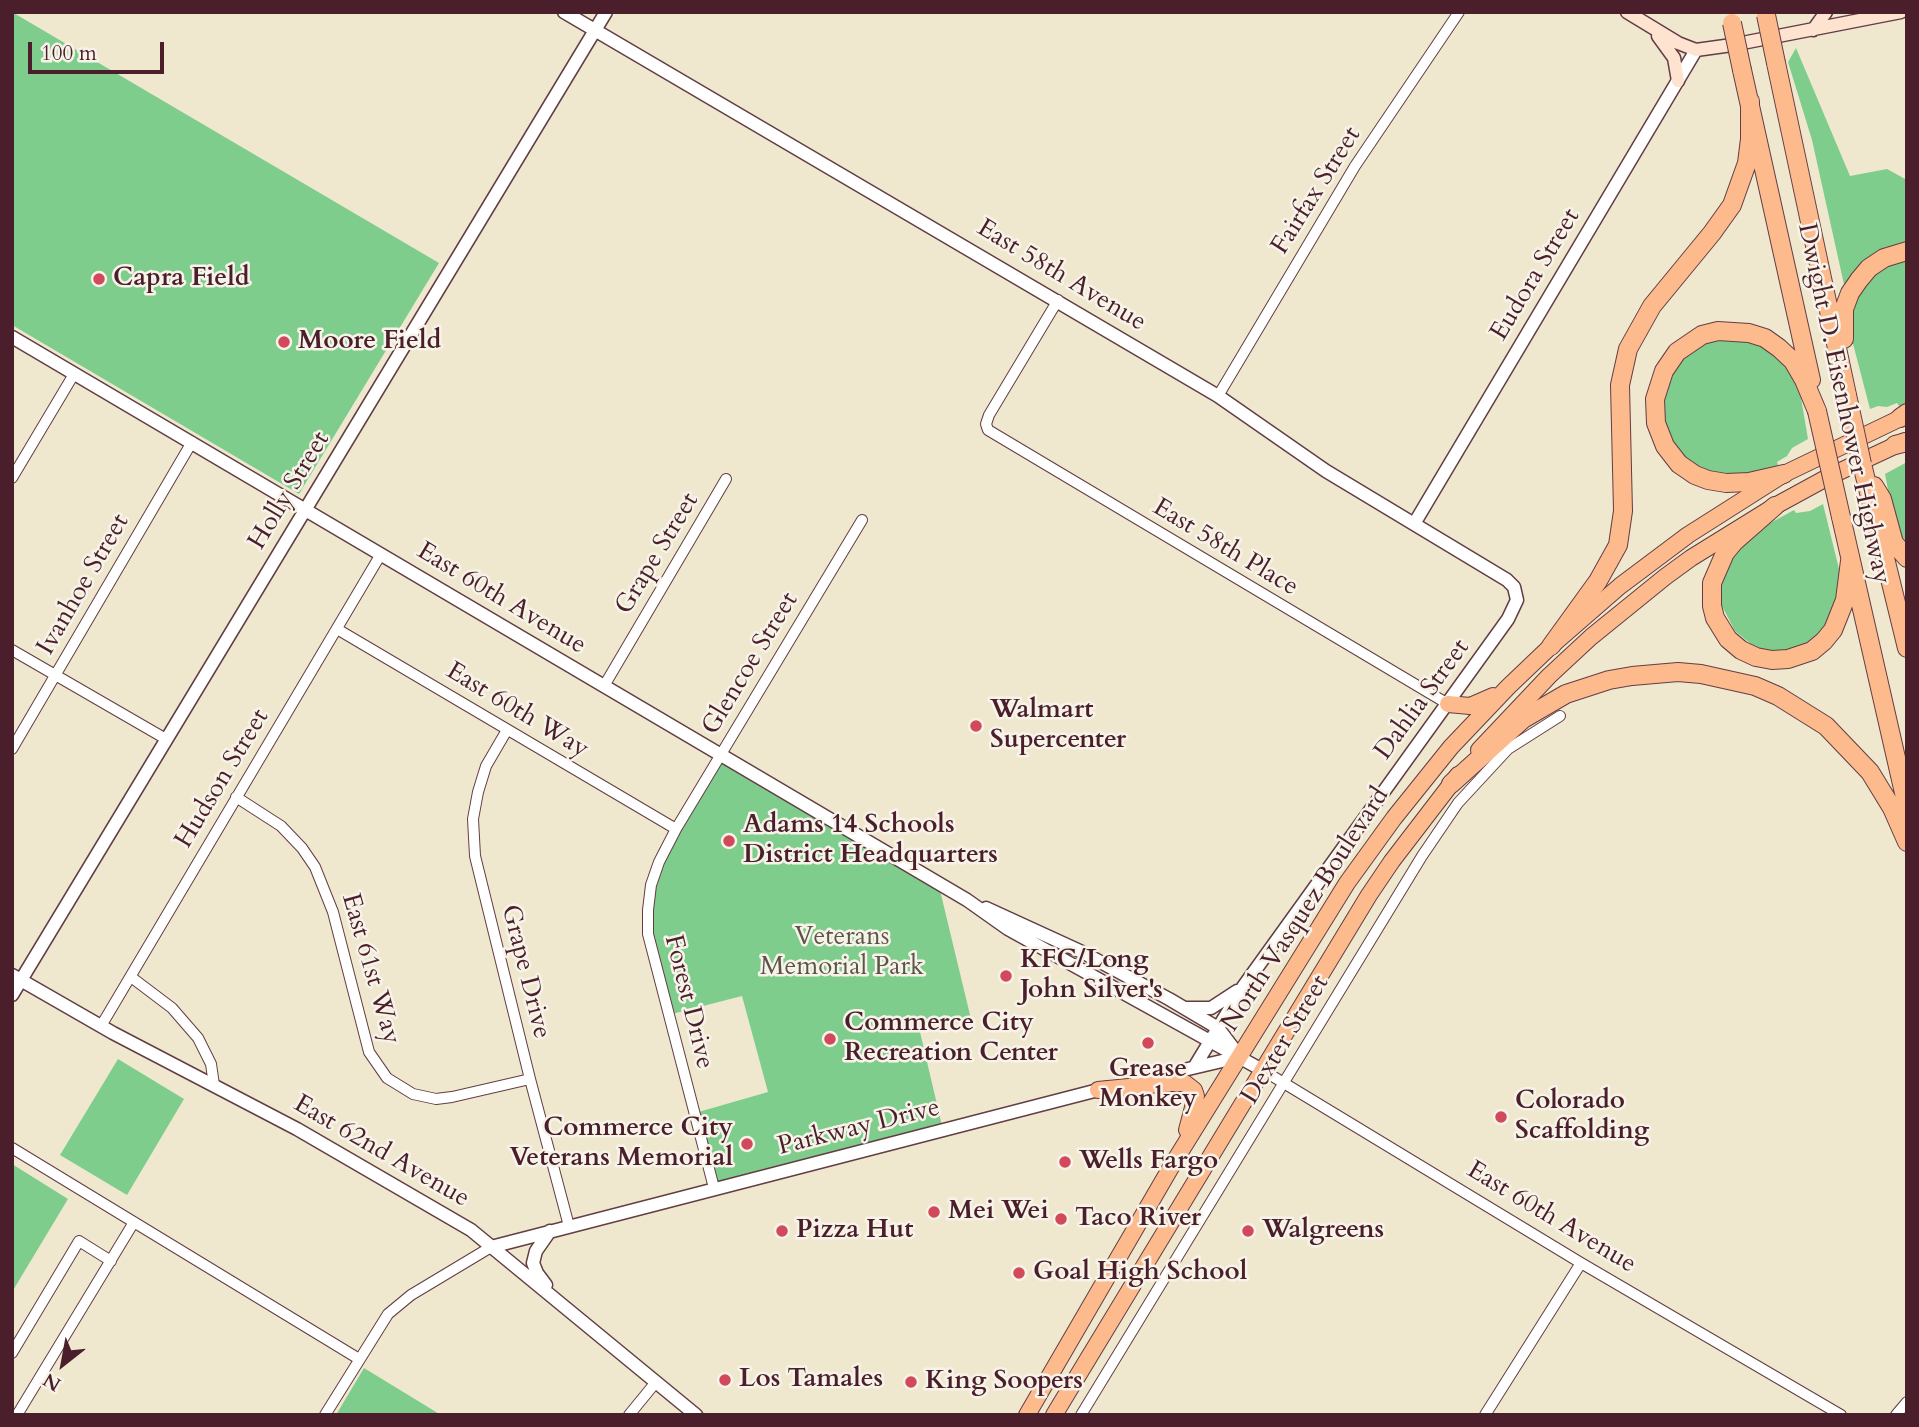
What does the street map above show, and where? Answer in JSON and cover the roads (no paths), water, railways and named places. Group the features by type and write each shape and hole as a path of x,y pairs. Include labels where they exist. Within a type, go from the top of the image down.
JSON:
{"highway":[{"name":"Dwight D. Eisenhower Highway","path":"1766,14 1862,464 1877,502 1907,648"},
{"name":"Dwight D. Eisenhower Highway","path":"1731,17 1850,561 1907,806"},
{"path":"1551,646 1598,581 1618,545 1623,510 1620,385 1628,349 1652,306 1732,205 1747,163 1750,101"},
{"path":"1847,395 1843,323 1847,302 1854,286 1870,268 1890,255 1907,251"},
{"path":"1784,474 1749,482 1726,483 1695,475 1679,464 1665,446 1656,423 1655,398 1664,371 1677,352 1702,335 1718,331 1749,332 1772,343 1793,361 1817,411"},
{"name":"North Vasquez Boulevard","path":"1027,1415 1174,1162 1347,883 1434,767 1515,680 1620,586 1688,536 1784,474 1904,415"},
{"name":"North Vasquez Boulevard","path":"1054,1415 1369,895 1406,841 1494,733 1591,637 1691,558 1775,506 1830,476 1903,442"},
{"path":"1877,502 1894,543 1907,558"},
{"path":"1775,506 1724,553 1712,583 1715,618 1728,639 1741,650 1756,657 1788,659 1812,650 1824,641 1833,630 1845,600 1850,561"},
{"path":"1451,784 1523,719 1566,694 1609,680 1632,676 1701,674 1755,686 1788,702 1826,726 1870,772 1892,808 1907,842"},
{"path":"1448,704 1471,706 1480,703 1515,680"},
{"path":"1098,1090 1182,1082 1190,1086 1196,1093 1196,1101 1174,1162"}],"main road":[{"path":"1627,12 1678,43 1696,50 1813,30 1851,17 1901,12"},
{"path":"1813,30 1826,12"},
{"path":"1645,23 1672,54 1678,81"}],"street":[{"name":"East 58th Avenue","path":"564,12 1218,396 1319,466 1507,580 1514,587 1517,600"},
{"name":"Holly Street","path":"12,995 16,977 166,739 607,12"},
{"name":"Fairfax Street","path":"1218,396 1356,166 1459,12"},
{"name":"Eudora Street","path":"1414,524 1696,50"},
{"name":"East 58th Place","path":"1058,300 989,415 986,424 988,430 1448,704"},
{"name":"East 60th Avenue","path":"12,337 967,900 1008,929 1239,1056 1581,1263 1841,1415"},
{"path":"13,473 75,374"},
{"name":"Ivanhoe Street","path":"12,749 192,442"},
{"name":"Grape Street","path":"604,685 726,479"},
{"name":"Glencoe Street","path":"676,829 862,520"},
{"name":"Hudson Street","path":"101,1026 381,554"},
{"name":"Dahlia Street","path":"1195,1066 1243,987 1448,704 1508,619 1517,600"},
{"name":"East 60th Way","path":"337,629 676,829"},
{"path":"12,650 166,739"},
{"name":"Dexter Street","path":"1081,1415 1422,856 1458,803 1508,749 1560,716"},
{"name":"Grape Drive","path":"507,730 483,775 475,801 473,837 477,865 569,1226"},
{"name":"East 61st Way","path":"236,797 281,826 316,867 333,912 369,1052 387,1078 413,1094 436,1098 452,1097 530,1079"},
{"name":"Forest Drive","path":"676,829 653,877 648,933 714,1188"},
{"name":"East 60th Avenue","path":"967,900 1082,952 1183,1007 1219,1028 1239,1056"},
{"name":"East 62nd Avenue","path":"16,977 101,1026 297,1129 471,1230 696,1415"},
{"path":"131,977 172,1008 198,1038 211,1064 214,1085"},
{"path":"1183,1007 1211,1008 1243,987"},
{"name":"Parkway Drive","path":"491,1247 1239,1056"},
{"path":"12,1147 359,1359"},
{"path":"17,1415 134,1222"},
{"path":"550,1231 536,1251 533,1263 537,1273 567,1308"},
{"path":"12,1353 79,1241 111,1261"},
{"path":"325,1415 388,1314 400,1302 491,1247"},
{"path":"1485,1415 1581,1263"},
{"path":"629,1415 656,1382"},
{"path":"1896,1415 1907,1402"}],"place":[{"name":"Capra Field","path":"99,279"},
{"name":"Moore Field","path":"284,342"},
{"name":"Walmart Supercenter","path":"976,726"},
{"name":"Adams 14 Schools District Headquarters","path":"729,841"},
{"name":"KFC/Long John Silver's","path":"1006,976"},
{"name":"Commerce City Recreation Center","path":"830,1039"},
{"name":"Grease Monkey","path":"1148,1043"},
{"name":"Colorado Scaffolding","path":"1501,1117"},
{"name":"Commerce City Veterans Memorial","path":"747,1144"},
{"name":"Wells Fargo","path":"1065,1162"},
{"name":"Mei Wei","path":"934,1212"},
{"name":"Taco River","path":"1061,1219"},
{"name":"Pizza Hut","path":"782,1231"},
{"name":"Walgreens","path":"1248,1231"},
{"name":"Goal High School","path":"1019,1273"},
{"name":"Los Tamales","path":"725,1380"},
{"name":"King Soopers","path":"911,1382"}],"park label":[{"name":"Veterans Memorial Park","path":"842,953"}]}
